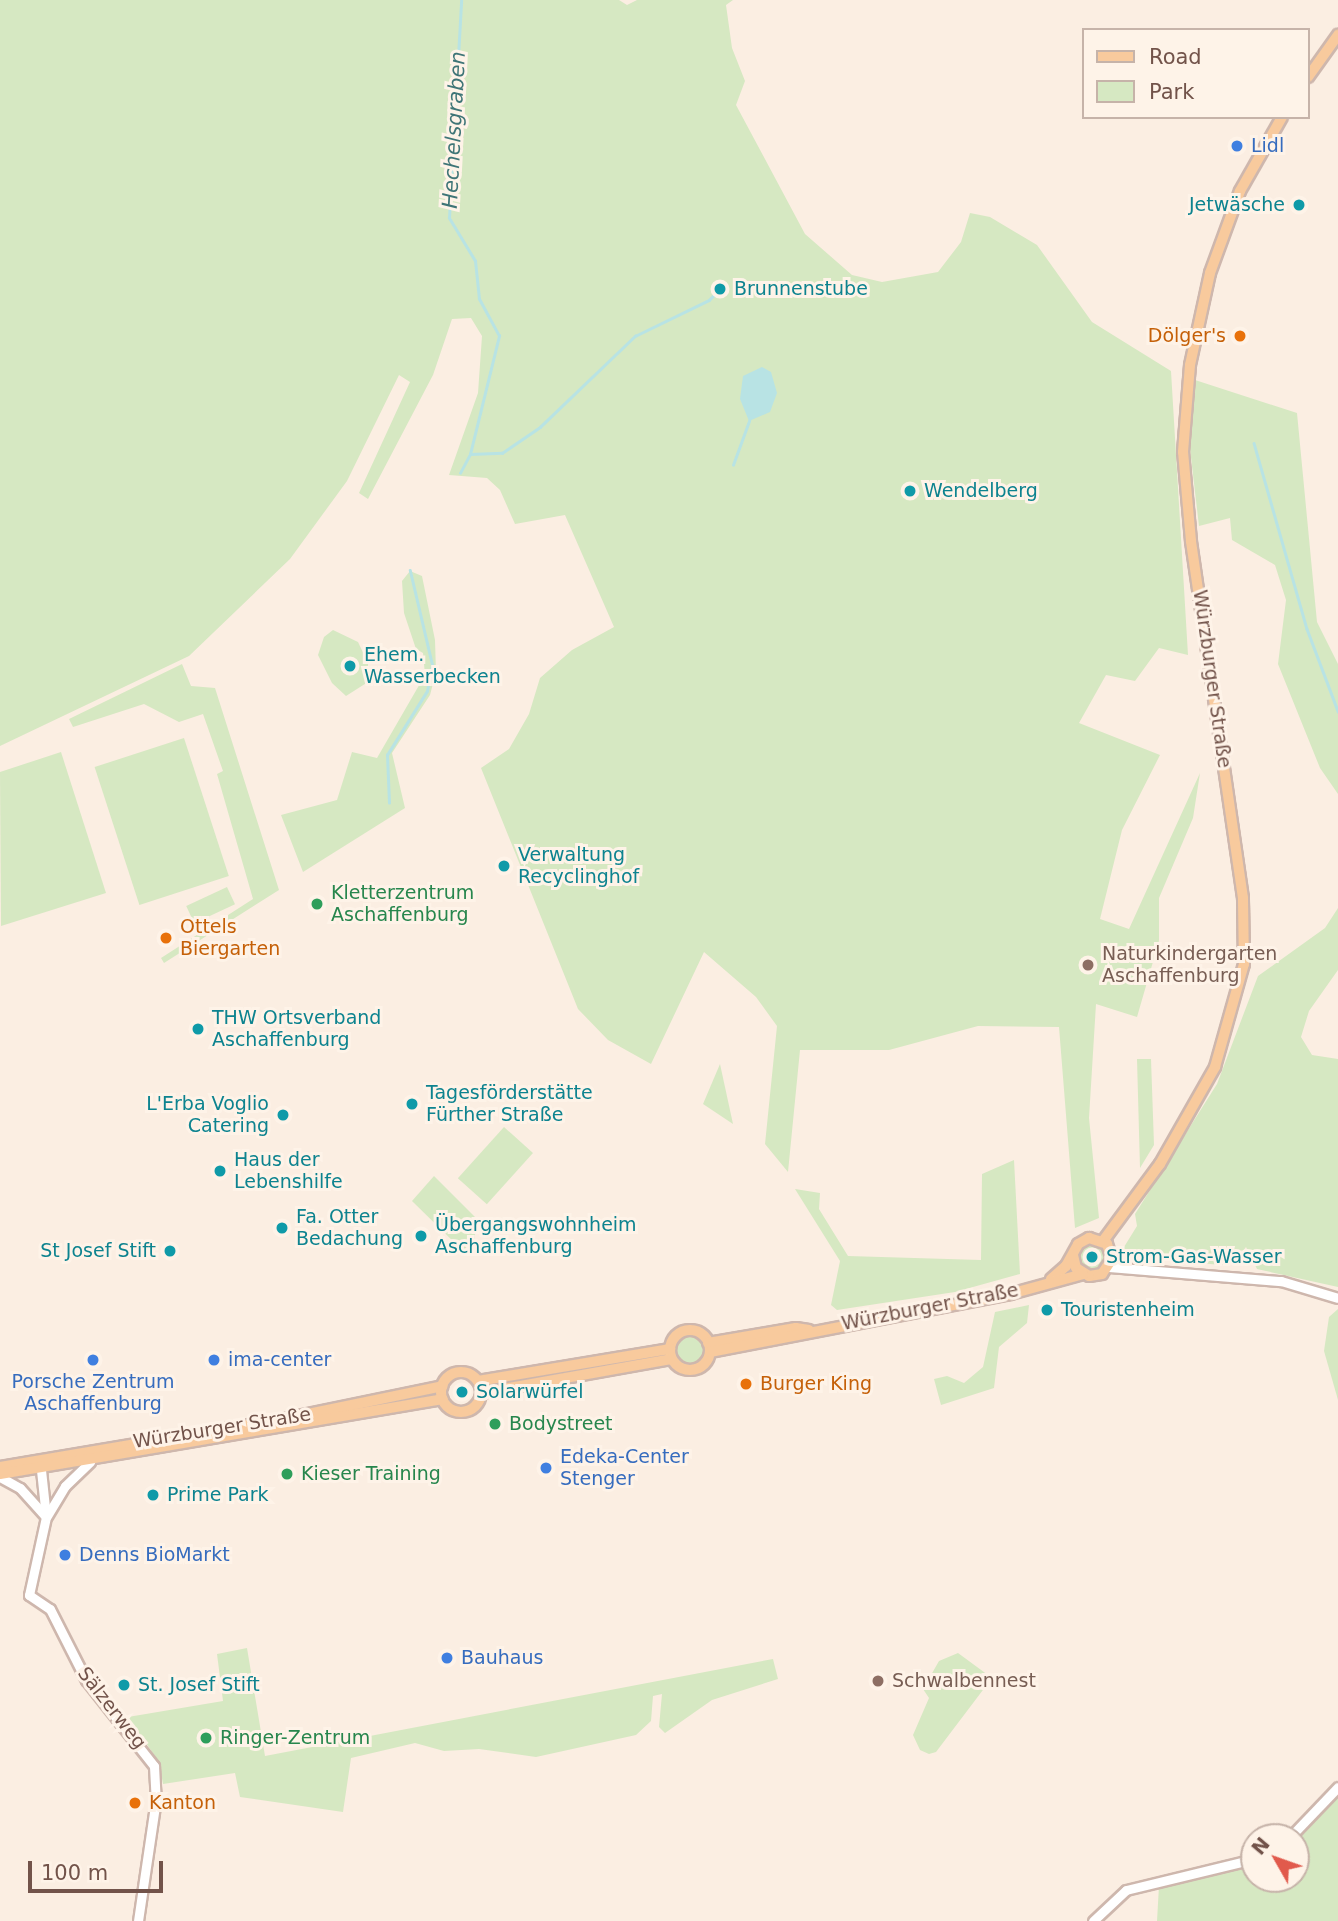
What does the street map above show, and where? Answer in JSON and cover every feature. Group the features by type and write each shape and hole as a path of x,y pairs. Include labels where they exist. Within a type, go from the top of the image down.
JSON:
{"main road":[{"path":"1310,74 1338,35"},
{"name":"Würzburger Straße","path":"1105,1242 1160,1164 1215,1067 1244,964 1241,886 1191,541 1183,452 1189,377 1210,273 1240,191 1281,119"},
{"path":"1082,1240 1105,1242 1110,1263 1098,1276 1083,1274 1073,1255 1082,1240"},
{"name":"Würzburger Straße","path":"1049,1280 1073,1255"},
{"name":"Würzburger Straße","path":"709,1347 1010,1294 1049,1280 1083,1274"},
{"path":"481,1393 671,1354 684,1331 696,1331 709,1347 707,1361 694,1370 683,1370 671,1354"},
{"path":"478,1381 481,1393 477,1405 466,1412 452,1410 443,1399 443,1386 459,1372 478,1381 671,1354"},
{"name":"Würzburger Straße","path":"0,1467 292,1417 443,1386"},
{"name":"Würzburger Straße","path":"0,1476 443,1399"}],"street":[{"path":"1110,1263 1127,1270 1281,1281 1338,1298"},
{"path":"46,1517 65,1486 90,1462"},
{"path":"41,1470 46,1517"},
{"path":"0,1476 20,1488 46,1517"},
{"name":"Sälzerweg","path":"46,1517 29,1595 50,1609 86,1680 154,1766 156,1799 138,1921"},
{"path":"1303,1823 1338,1787"},
{"path":"1093,1921 1126,1890 1240,1862"}],"green space":[{"path":"0,0 619,0 627,5 637,0 733,0 726,5 732,48 745,81 736,105 805,234 852,275 882,282 938,272 961,242 970,213 990,217 1037,245 1092,322 1171,371 1188,655 1159,648 1135,681 1106,675 1079,723 1160,755 1122,830 1100,919 1129,929 1200,773 1193,818 1159,898 1159,941 1137,1017 1096,1004 1089,1118 1099,1218 1075,1228 1059,1027 978,1026 889,1050 800,1050 788,1172 765,1144 777,1026 756,997 704,952 651,1064 608,1040 578,1009 481,768 509,749 529,714 540,678 572,650 614,627 565,515 515,524 500,490 487,478 449,475 478,393 482,336 471,318 452,319 433,375 368,499 359,493 410,382 399,375 347,481 290,559 189,656 0,746"},
{"path":"1195,380 1297,413 1317,622 1338,664 1338,794 1320,768 1278,664 1286,600 1275,565 1232,540 1230,518 1199,526 1190,449"},
{"path":"410,571 422,576 435,640 436,672 430,695 392,753 405,808 303,872 281,815 337,800 352,752 377,758 425,675 423,653 416,649 404,613 402,581"},
{"path":"333,630 358,642 368,663 368,682 346,696 332,683 318,655 324,637"},
{"path":"182,664 191,686 215,688 279,890 164,963 161,958 253,899 217,774 223,771 203,714 179,722 144,704 73,727 69,719"},
{"path":"184,738 229,876 139,905 95,767"},
{"path":"61,752 106,893 1,926 0,772"},
{"path":"227,887 235,904 194,923 186,906"},
{"path":"1338,908 1338,970 1309,1011 1301,1037 1312,1055 1338,1059 1338,1287 1257,1269 1246,1247 1235,1262 1221,1265 1125,1256 1124,1247 1137,1226 1135,1214 1217,1084 1258,976 1325,928"},
{"path":"1137,1059 1151,1059 1154,1145 1140,1168"},
{"path":"720,1064 733,1124 703,1104"},
{"path":"504,1127 533,1153 487,1204 458,1178"},
{"path":"1014,1160 1020,1274 955,1292 837,1310 831,1305 840,1261 795,1189 820,1193 819,1209 848,1256 981,1260 982,1174"},
{"path":"434,1176 475,1217 475,1239 464,1252 412,1201"},
{"path":"1092,1243 1102,1247 1106,1257 1102,1267 1092,1271 1082,1267 1078,1257 1082,1247"},
{"path":"1029,1305 1027,1323 999,1347 994,1388 941,1405 934,1379 947,1376 964,1383 983,1367 995,1312"},
{"path":"1338,1309 1338,1400 1324,1351 1329,1317"},
{"path":"690,1336 700,1340 704,1350 700,1360 690,1364 680,1360 676,1350 680,1340"},
{"path":"247,1648 265,1756 773,1659 778,1679 712,1700 665,1733 659,1727 662,1694 653,1696 651,1721 636,1735 536,1757 479,1749 444,1751 415,1743 351,1758 343,1812 240,1797 235,1773 163,1784 159,1762 128,1717 223,1701 217,1654"},
{"path":"958,1653 992,1678 936,1752 929,1754 920,1750 913,1735 929,1698 923,1689 939,1661"},
{"path":"1338,1794 1338,1921 1157,1921 1159,1886 1240,1866 1240,1893 1310,1893 1310,1823"}],"water":[{"path":"762,367 771,372 777,393 770,412 749,421 740,399 743,376"}],"waterway":[{"name":"Hechelsgraben","path":"460,473 470,454 499,336 479,299 475,261 449,218 461,0"},
{"path":"470,454 502,453 540,427 635,336 709,300 719,290"},
{"path":"733,465 749,421"},
{"path":"1254,443 1307,629 1338,711"},
{"path":"389,803 387,755 427,691 432,665 410,571"}],"place":[{"name":"Lidl","path":"1237,146"},
{"name":"Jetwäsche","path":"1299,205"},
{"name":"Brunnenstube","path":"720,289"},
{"name":"Dölger's","path":"1240,336"},
{"name":"Wendelberg","path":"910,491"},
{"name":"Ehem. Wasserbecken","path":"350,666"},
{"name":"Verwaltung Recyclinghof","path":"504,866"},
{"name":"Kletterzentrum Aschaffenburg","path":"317,904"},
{"name":"Ottels Biergarten","path":"166,938"},
{"name":"Naturkindergarten Aschaffenburg","path":"1088,965"},
{"name":"THW Ortsverband Aschaffenburg","path":"198,1029"},
{"name":"Tagesförderstätte Fürther Straße","path":"412,1104"},
{"name":"L'Erba Voglio Catering","path":"283,1115"},
{"name":"Haus der Lebenshilfe","path":"220,1171"},
{"name":"Fa. Otter Bedachung","path":"282,1228"},
{"name":"Übergangswohnheim Aschaffenburg","path":"421,1236"},
{"name":"St Josef Stift","path":"170,1251"},
{"name":"Strom-Gas-Wasser","path":"1092,1257"},
{"name":"Touristenheim","path":"1047,1310"},
{"name":"Porsche Zentrum Aschaffenburg","path":"93,1360"},
{"name":"ima-center","path":"214,1360"},
{"name":"Burger King","path":"746,1384"},
{"name":"Solarwürfel","path":"462,1392"},
{"name":"Bodystreet","path":"495,1424"},
{"name":"Edeka-Center Stenger","path":"546,1468"},
{"name":"Kieser Training","path":"287,1474"},
{"name":"Prime Park","path":"153,1495"},
{"name":"Denns BioMarkt","path":"65,1555"},
{"name":"Bauhaus","path":"447,1658"},
{"name":"Schwalbennest","path":"878,1681"},
{"name":"St. Josef Stift","path":"124,1685"},
{"name":"Ringer-Zentrum","path":"206,1738"},
{"name":"Kanton","path":"135,1803"}]}
